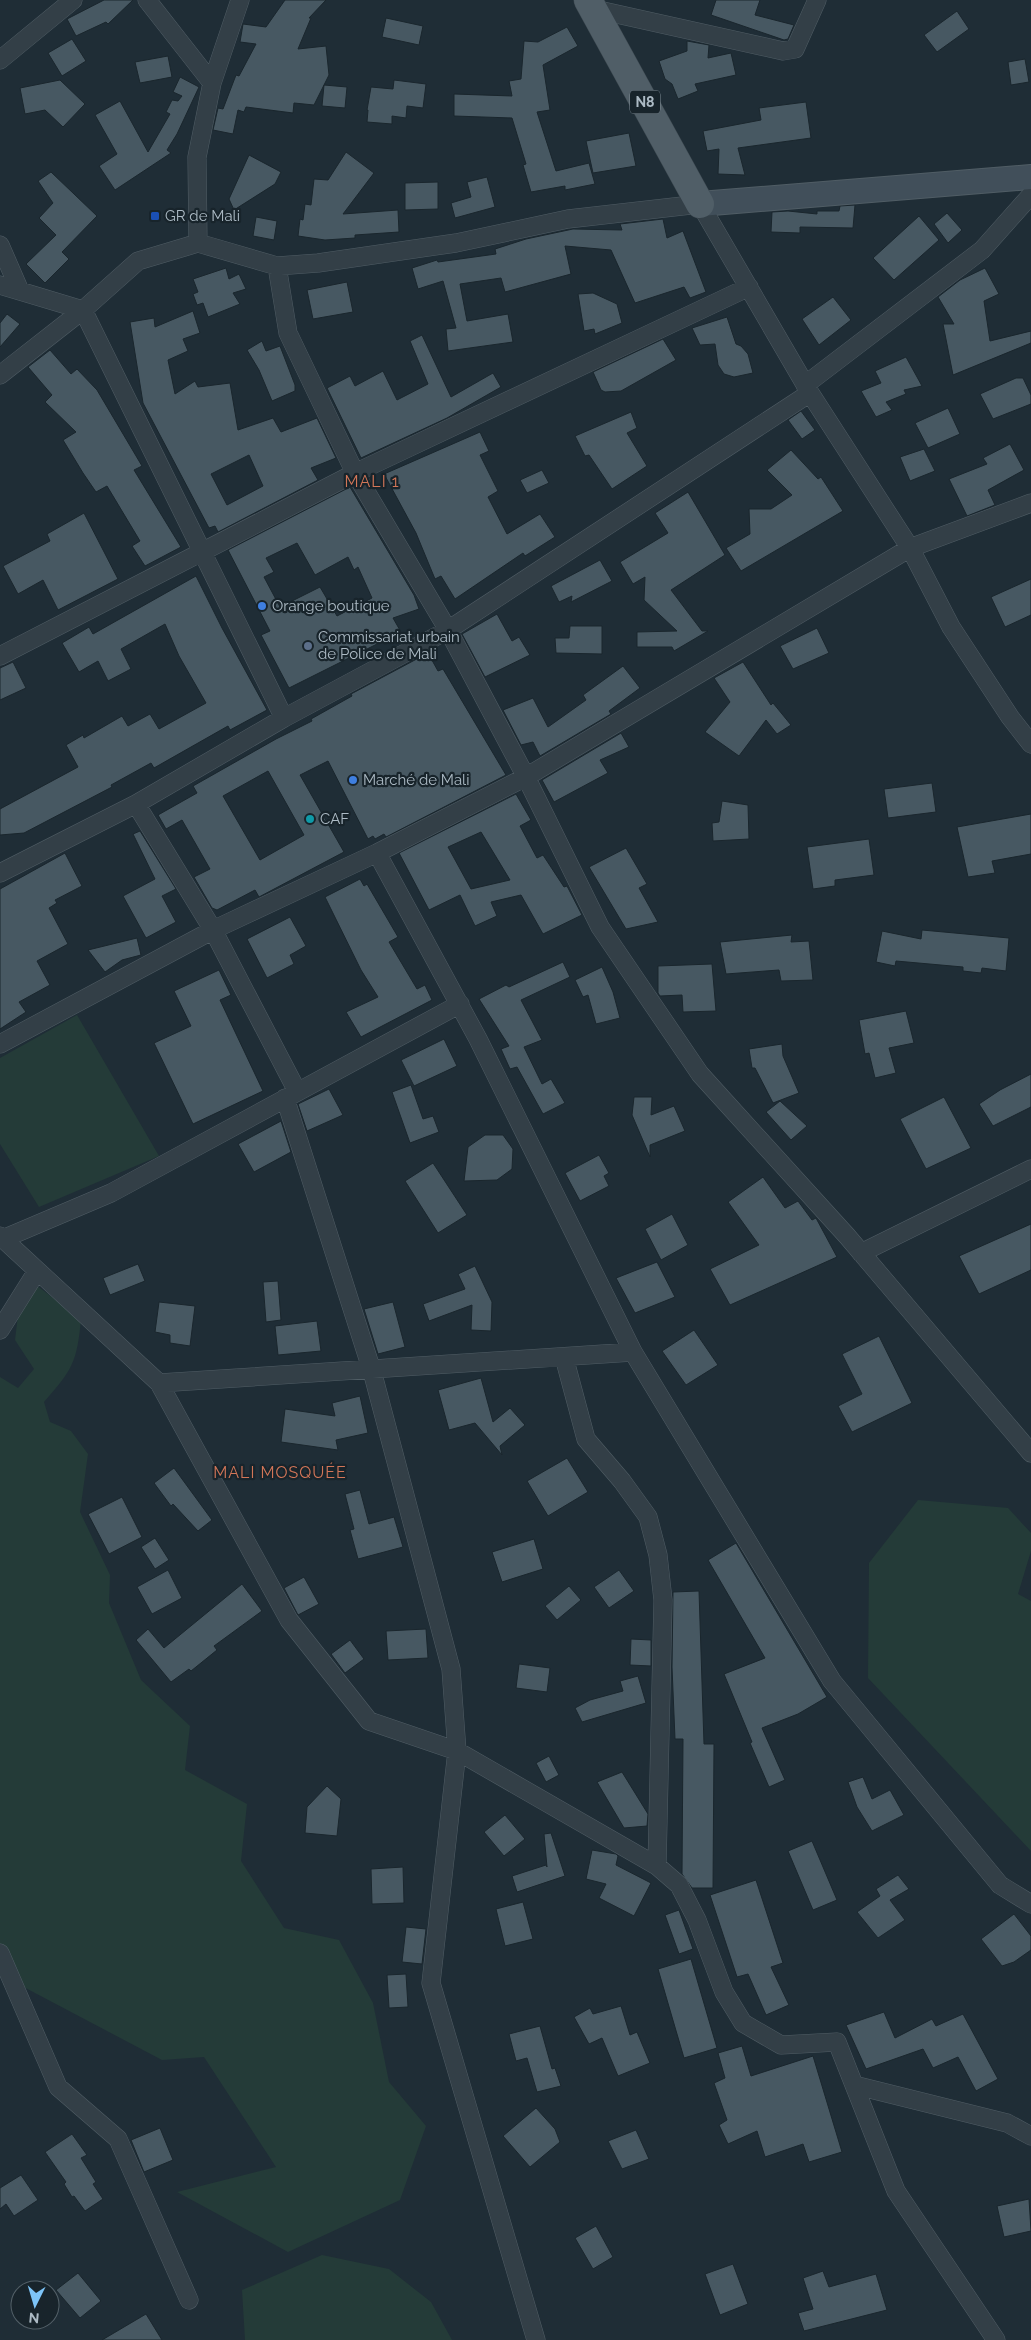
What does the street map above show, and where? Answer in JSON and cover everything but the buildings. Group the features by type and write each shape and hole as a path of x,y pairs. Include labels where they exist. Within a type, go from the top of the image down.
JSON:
{"main road":[{"name":"N8","path":"591,5 700,204"}],"street":[{"path":"0,60 73,0"},
{"path":"147,0 212,83"},
{"path":"198,243 197,157 212,83 240,0"},
{"path":"591,5 783,51 794,49 817,0"},
{"path":"0,376 83,310 138,261 198,243 277,266 456,243 568,219 700,204 1031,177"},
{"path":"0,873 136,804 284,718 448,630 808,389 982,250 1031,195"},
{"path":"700,204 808,389 910,548 951,627 1010,717 1031,744"},
{"path":"0,245 20,291"},
{"path":"277,266 288,333 355,473 448,630 526,777 600,927 700,1074 861,1253 1031,1453"},
{"path":"0,285 83,310 284,718"},
{"path":"0,656 355,473 749,287"},
{"path":"0,1044 213,930 377,853 526,777 910,548 1031,504"},
{"path":"136,804 213,930 291,1095 372,1371 451,1669 457,1751 431,1983 536,2340"},
{"path":"377,853 460,1004 633,1352 832,1681 1000,1885 1031,1904"},
{"path":"460,1004 111,1193 2,1237 159,1383 289,1620 369,1721 457,1751 656,1866 679,1885 697,1920 724,1992 743,2023 781,2045 837,2042 896,2191 996,2340"},
{"path":"861,1253 1031,1169"},
{"path":"0,1330 37,1271"},
{"path":"159,1383 372,1371 633,1352"},
{"path":"564,1357 586,1439 622,1481 648,1517 658,1555 663,1600 656,1866"},
{"path":"0,1953 58,2087 118,2139 189,2300"},
{"path":"854,2085 1007,2122 1031,2136"}],"green space":[{"path":"77,1015 159,1156 39,1207 0,1144 0,1058"},
{"path":"36,1285 81,1319 72,1365 44,1402 50,1422 71,1431 88,1454 80,1512 110,1575 109,1603 141,1680 190,1726 185,1770 247,1804 241,1861 284,1928 339,1940 373,2003 389,2082 426,2126 400,2200 288,2252 177,2192 276,2167 204,2057 162,2060 18,1984 0,1946 0,1377 18,1388 34,1369 15,1340 20,1299"},
{"path":"918,1500 1008,1508 1031,1533 1031,1551 1018,1594 1031,1601 1031,1851 868,1678 869,1563"},
{"path":"322,2255 389,2269 431,2302 452,2340 245,2340 242,2290"}],"place":[{"name":"GR de Mali","path":"155,216"},
{"name":"Orange boutique","path":"262,606"},
{"name":"Commissariat urbain de Police de Mali","path":"308,646"},
{"name":"Marché de Mali","path":"353,780"},
{"name":"CAF","path":"310,819"}],"district":[{"name":"MALI 1","path":"372,481"},
{"name":"MALI MOSQUÉE","path":"280,1472"}]}
